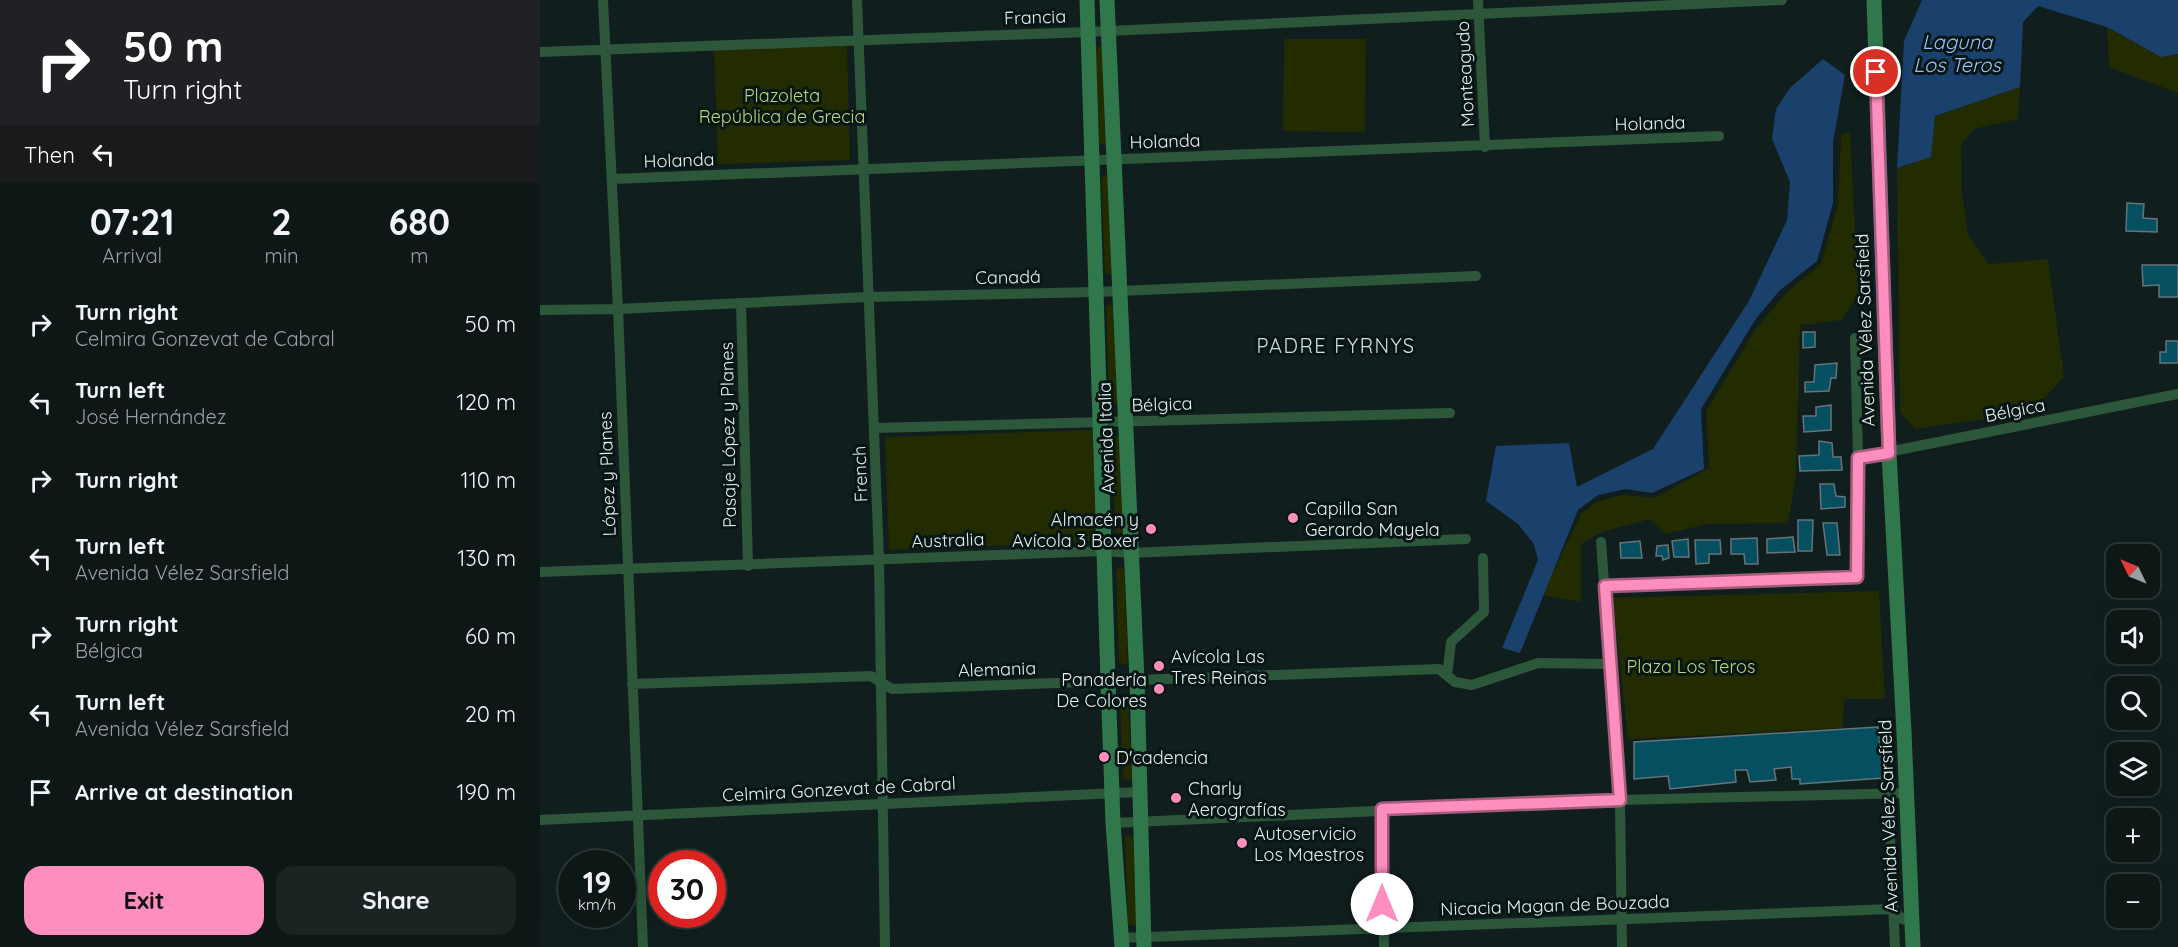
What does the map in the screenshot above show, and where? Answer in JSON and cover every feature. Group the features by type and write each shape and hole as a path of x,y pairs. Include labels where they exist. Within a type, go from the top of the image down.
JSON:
{"main road":[{"name":"Avenida Italia","path":"1087,0 1113,823 1122,943"},
{"name":"Avenida Italia","path":"1107,0 1116,160 1119,291 1137,680 1143,942"},
{"name":"Avenida Vélez Sarsfield","path":"1874,0 1889,453 1913,947"}],"street":[{"name":"López y Planes","path":"603,0 618,309 643,947"},
{"name":"French","path":"857,0 879,559 885,947"},
{"name":"Monteagudo","path":"1478,0 1485,147"},
{"name":"Francia","path":"540,52 1088,32 1782,0"},
{"name":"Holanda","path":"612,179 1485,147 1719,136"},
{"name":"Canadá","path":"540,310 618,309 867,297 1096,292 1476,276"},
{"name":"Pasaje López y Planes","path":"741,303 748,566"},
{"name":"Avenida Vélez Sarsfield","path":"1605,586 1857,577 1858,458 1855,338"},
{"name":"Bélgica","path":"1858,458 2178,394"},
{"name":"Bélgica","path":"875,428 1450,413"},
{"name":"Australia","path":"540,572 1103,551 1131,553 1466,539"},
{"path":"1601,542 1620,800 1622,947"},
{"path":"1447,676 1451,642 1484,612 1483,558"},
{"name":"Alemania","path":"632,684 871,676 892,688 1439,669 1455,682 1472,685 1538,663 1609,664"},
{"name":"Celmira Gonzevat de Cabral","path":"540,820 1139,792"},
{"path":"1113,823 1382,809 1907,792"},
{"name":"Avenida Vélez Sarsfield","path":"1888,794 1895,947"},
{"path":"1382,809 1384,947"},
{"path":"1893,909 1902,920 1912,922"},
{"name":"Nicacia Magan de Bouzada","path":"1122,943 1383,928 1893,909"}],"green space":[{"path":"2107,27 2161,57 2178,54 2178,93 2109,67"},
{"path":"1284,39 1366,39 1365,132 1283,131"},
{"name":"Plazoleta República de Grecia","path":"847,46 850,160 718,164 714,50"},
{"path":"1101,46 1104,48 1107,145 1099,144 1096,48"},
{"path":"2020,87 2018,119 1974,129 1961,145 1962,193 1968,235 1989,264 2048,259 2064,377 2032,412 1915,429 1900,412 1897,168 1931,157 1935,116"},
{"path":"1850,133 1858,295 1841,320 1800,325 1796,475 1788,523 1708,524 1665,534 1650,519 1602,532 1581,544 1581,602 1542,595 1581,514 1596,502 1622,495 1655,498 1709,468 1706,411 1755,330 1786,293 1821,264 1838,205 1841,134"},
{"path":"1107,175 1109,177 1112,275 1105,273 1101,177"},
{"path":"1111,304 1113,306 1118,402 1116,405 1109,404 1106,307"},
{"path":"1093,430 1096,541 889,550 885,437"},
{"path":"1117,436 1120,438 1123,534 1115,532 1112,438"},
{"path":"1121,567 1124,569 1128,662 1126,665 1119,663 1116,569"},
{"name":"Plaza Los Teros","path":"1879,591 1885,699 1844,699 1843,728 1628,739 1613,598"},
{"path":"1125,696 1128,698 1132,777 1130,780 1123,779 1120,698"},
{"path":"1127,835 1133,837 1137,923 1135,926 1128,924 1125,837"}],"water":[{"name":"Laguna Los Teros","path":"1922,0 2178,0 2178,54 2161,57 2107,27 2038,6 2023,22 2020,87 1935,116 1931,157 1897,168 1904,41"},
{"path":"1823,59 1845,75 1833,142 1833,203 1817,261 1779,291 1755,320 1701,409 1704,469 1652,493 1626,489 1598,495 1578,510 1520,653 1502,648 1538,560 1534,544 1518,524 1486,501 1496,446 1569,443 1577,487 1653,449 1749,301 1787,220 1790,182 1772,139 1776,109 1790,88"}],"building":[{"path":"2127,203 2144,204 2143,218 2157,219 2157,232 2126,231"},
{"path":"2142,265 2178,265 2178,297 2159,297 2159,285 2143,286"},
{"path":"1803,332 1815,332 1815,347 1803,348"},
{"path":"2166,341 2178,341 2178,363 2160,363 2160,352 2166,352"},
{"path":"1837,363 1836,378 1831,378 1829,391 1805,392 1805,382 1814,382 1815,365"},
{"path":"1831,405 1831,430 1804,432 1803,416 1816,416 1816,407"},
{"path":"1819,441 1832,443 1833,457 1841,457 1842,470 1800,471 1799,456 1819,455"},
{"path":"1820,484 1834,484 1836,496 1845,497 1845,507 1821,509"},
{"path":"1798,520 1813,520 1812,551 1798,551"},
{"path":"1823,523 1837,523 1840,555 1827,555"},
{"path":"1793,537 1795,552 1767,553 1767,539"},
{"path":"1757,538 1758,564 1745,564 1744,554 1731,554 1731,539"},
{"path":"1688,539 1689,557 1674,557 1672,541"},
{"path":"1695,540 1720,540 1721,554 1709,554 1709,563 1696,564"},
{"path":"1640,541 1642,558 1621,558 1620,543"},
{"path":"1668,545 1669,558 1663,560 1662,556 1656,556 1657,546"},
{"path":"1878,727 1883,778 1800,784 1800,779 1792,779 1791,767 1774,769 1776,780 1750,782 1747,770 1735,770 1736,782 1670,789 1668,776 1634,779 1634,742"}],"place":[{"name":"Capilla San Gerardo Mayela","path":"1293,518"},
{"name":"Almacén y Avícola 3 Boxer","path":"1151,529"},
{"name":"Avícola Las Tres Reinas","path":"1159,666"},
{"name":"Panadería De Colores","path":"1159,689"},
{"name":"D'cadencia","path":"1104,757"},
{"name":"Charly Aerografías","path":"1176,798"},
{"name":"Autoservicio Los Maestros","path":"1242,843"}],"district":[{"name":"PADRE FYRNYS","path":"1336,345"}],"route":[{"path":"1382,904 1382,809 1620,800 1605,586 1857,577 1858,458 1889,453 1876,72"}]}
